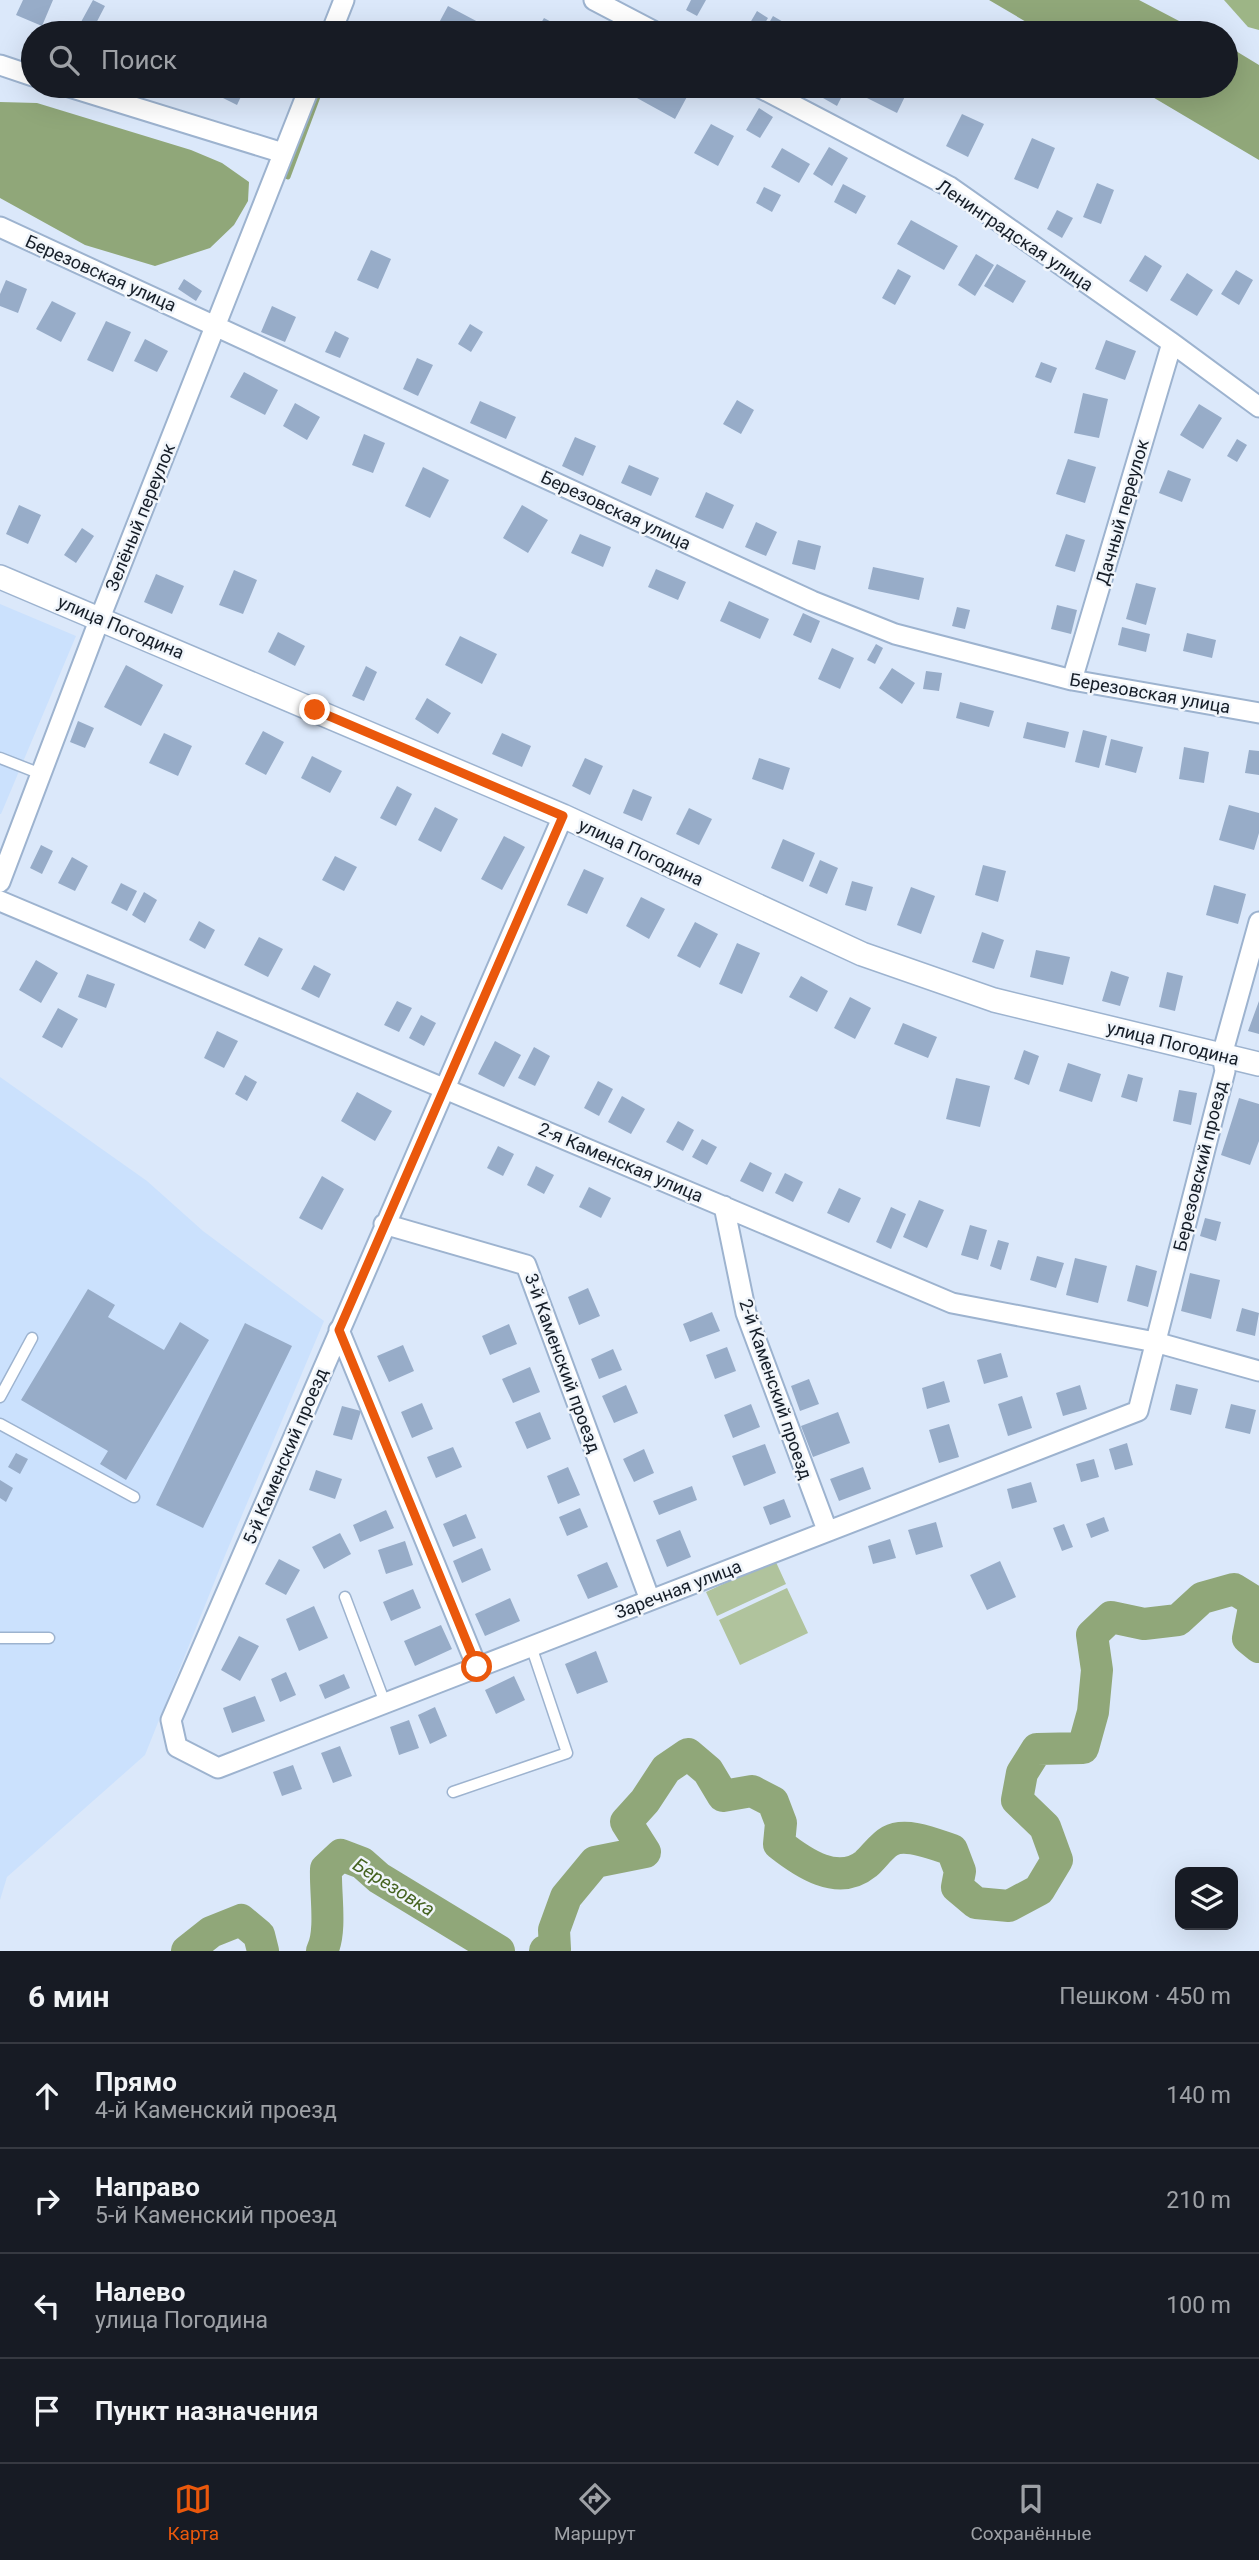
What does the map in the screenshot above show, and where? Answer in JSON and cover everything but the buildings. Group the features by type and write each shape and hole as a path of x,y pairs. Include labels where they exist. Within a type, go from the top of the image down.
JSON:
{"street":[{"path":"336,21 344,0"},
{"path":"594,0 634,21"},
{"path":"0,65 21,72"},
{"path":"105,98 283,153"},
{"name":"Зелёный переулок","path":"0,882 100,618 305,98"},
{"name":"Ленинградская улица","path":"780,98 950,187 1259,407"},
{"name":"Березовская улица","path":"0,227 813,601 895,634 1072,680 1259,713"},
{"name":"Дачный переулок","path":"1072,680 1172,343"},
{"name":"улица Погодина","path":"0,577 563,816 862,954 994,1000 1259,1065"},
{"name":"5-й Каменский проезд","path":"218,1768 177,1747 171,1720 563,816"},
{"name":"2-я Каменская улица","path":"0,901 444,1086 952,1303 1155,1342 1259,1371"},
{"name":"Березовский проезд","path":"1138,1411 1225,1071 1222,1055 1259,922"},
{"name":"2-й Каменский проезд","path":"724,1206 746,1313 827,1530"},
{"name":"3-й Каменский проезд","path":"384,1224 526,1265 650,1600"},
{"path":"339,1330 477,1667"},
{"name":"Заречная улица","path":"218,1768 1138,1411"}],"lane":[{"path":"0,758 41,774"},
{"path":"0,1397 32,1338"},
{"path":"0,1424 134,1497"},
{"path":"345,1597 385,1703"},
{"path":"0,1638 49,1638"},
{"path":"453,1792 567,1753 531,1646"}],"shaded area":[{"path":"989,0 1139,0 1179,21 1025,21"},
{"path":"1224,0 1259,0 1259,30 1248,27"},
{"path":"1238,52 1259,65 1259,160 1154,98 1238,98"},
{"path":"0,102 37,103 191,150 222,163 249,182 248,201 234,225 210,248 155,266 85,245 0,198"},
{"path":"0,604 76,636 1,814 0,814"},
{"path":"0,1077 147,1181 203,1231 324,1321 226,1553 145,1755 7,1877 0,1900"},
{"path":"775,1560 786,1584 717,1616 706,1592"},
{"path":"787,1588 808,1633 740,1665 719,1620"}],"waterway":[{"path":"288,177 318,98"},
{"name":"Березовка","path":"545,1951 555,1949 554,1930 566,1897 595,1862 645,1852 626,1822 645,1801 666,1769 688,1754 708,1771 723,1796 752,1791 773,1802 781,1823 779,1844 810,1865 832,1873 855,1871 890,1841 904,1838 920,1840 952,1850 960,1871 957,1887 976,1903 1009,1906 1039,1890 1057,1860 1045,1827 1017,1800 1022,1773 1037,1749 1083,1748 1093,1712 1097,1670 1092,1635 1111,1617 1144,1624 1178,1620 1202,1598 1234,1589 1255,1602 1248,1638 1259,1647"},
{"name":"Березовка","path":"322,1951 327,1933 326,1869 341,1855 362,1863 379,1878 499,1951"},
{"name":"Березовка","path":"187,1951 211,1932 241,1920 259,1935 263,1951"}],"route":[{"path":"315,710 563,816 339,1330 477,1667"}]}
